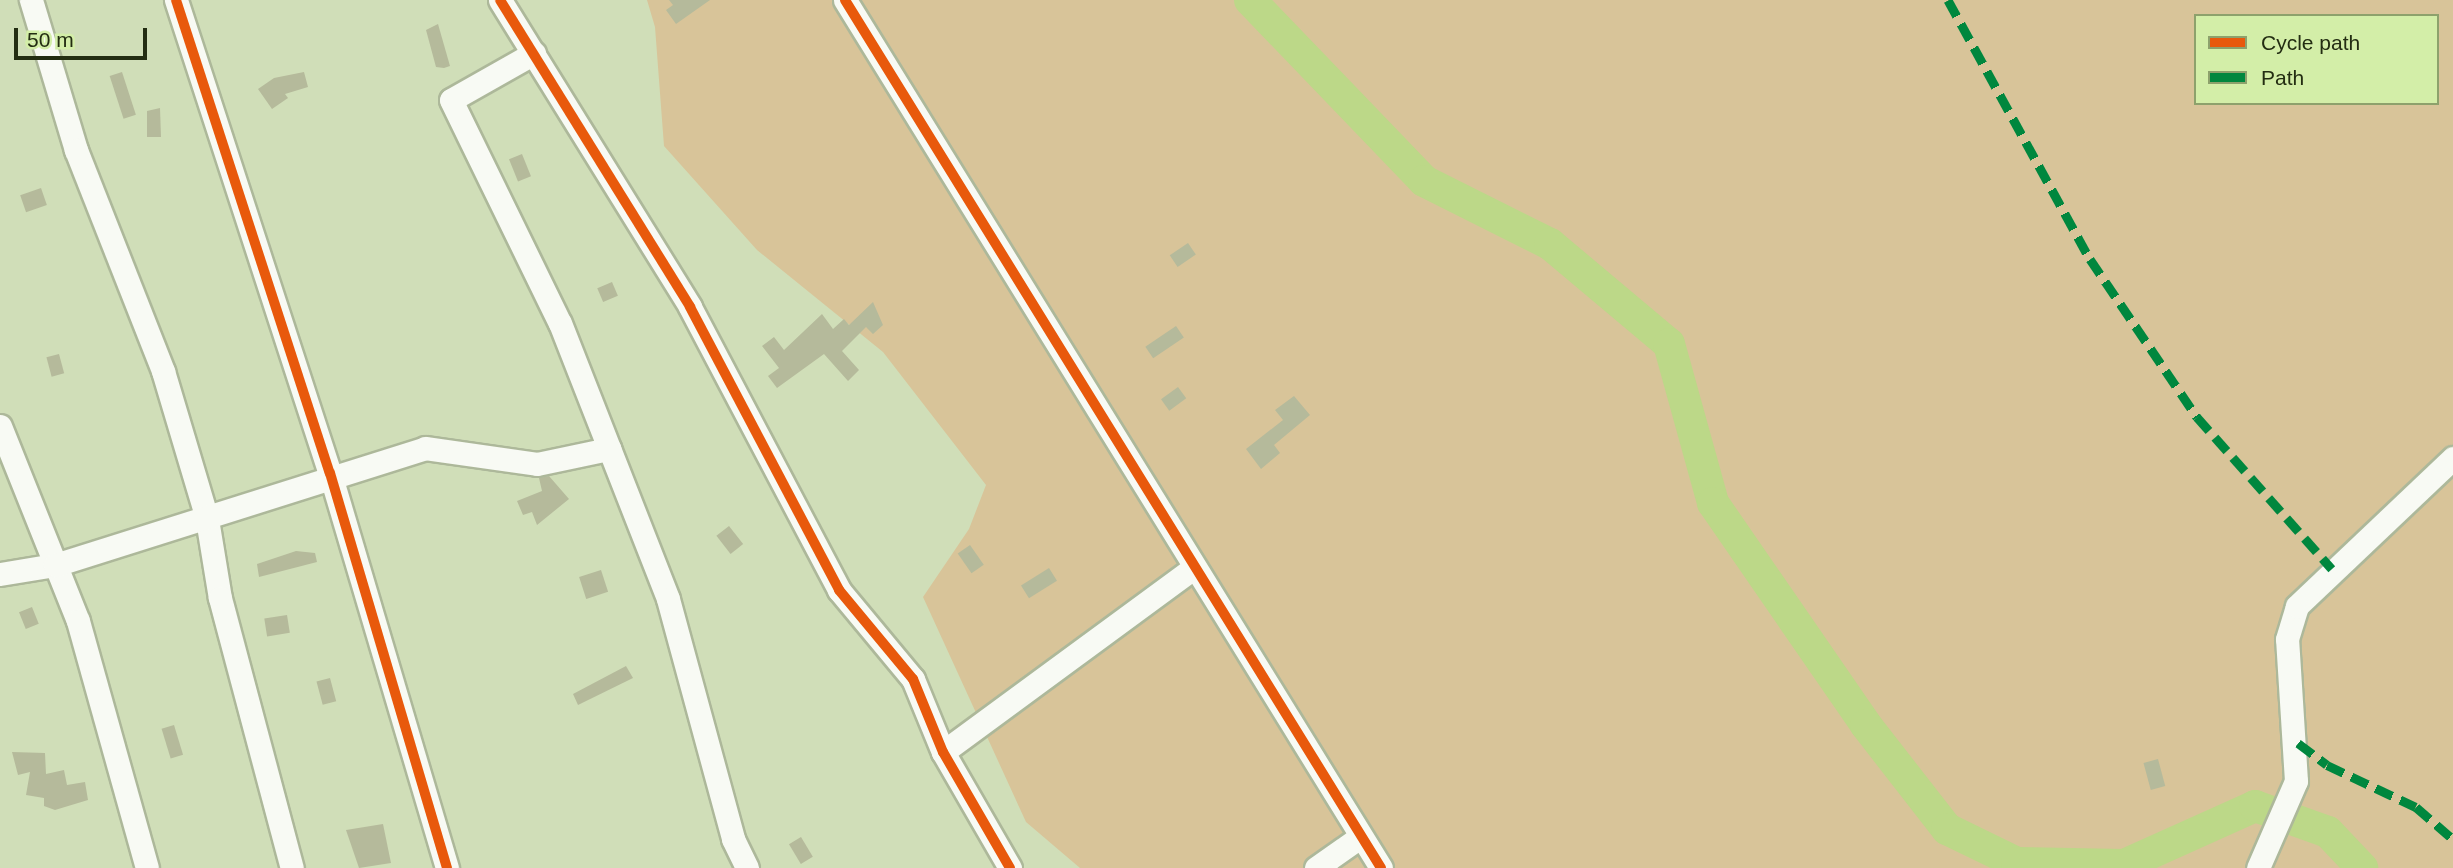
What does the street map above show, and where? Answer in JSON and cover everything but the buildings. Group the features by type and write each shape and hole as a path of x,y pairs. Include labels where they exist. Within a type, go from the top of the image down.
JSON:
{"street":[{"path":"31,0 76,150 163,372 207,519 226,623 292,868"},
{"path":"176,0 330,473 447,868"},
{"path":"500,0 691,307 839,590 913,679 943,752 1010,868"},
{"path":"845,0 1192,569 1381,868"},
{"path":"534,53 451,100 554,310 668,599 733,839 747,868"},
{"path":"0,426 78,621 147,868"},
{"path":"0,574 55,565 207,519 330,473 425,447 537,464 609,449"},
{"path":"2258,868 2290,797 2298,743 2287,639 2297,606 2453,458"},
{"path":"943,752 1192,569"},
{"path":"1316,868 1360,837"}],"shaded area":[{"path":"647,0 2453,0 2453,868 1080,868 1026,822 923,597 969,529 986,485 883,352 757,250 664,146 655,27"}],"waterway":[{"path":"1250,0 1424,181 1550,244 1669,344 1713,503 1866,725 1947,829 2017,863 2124,865 2255,806 2328,832 2362,868"}],"marked path":[{"path":"1948,0 2090,259 2197,417 2332,569"},
{"path":"2298,743 2327,765 2416,807 2453,839"}],"cycle path":[{"path":"176,0 330,473 447,868"},
{"path":"500,0 690,307 839,590 913,679 943,752 1010,868"},
{"path":"845,0 1381,868"}]}
